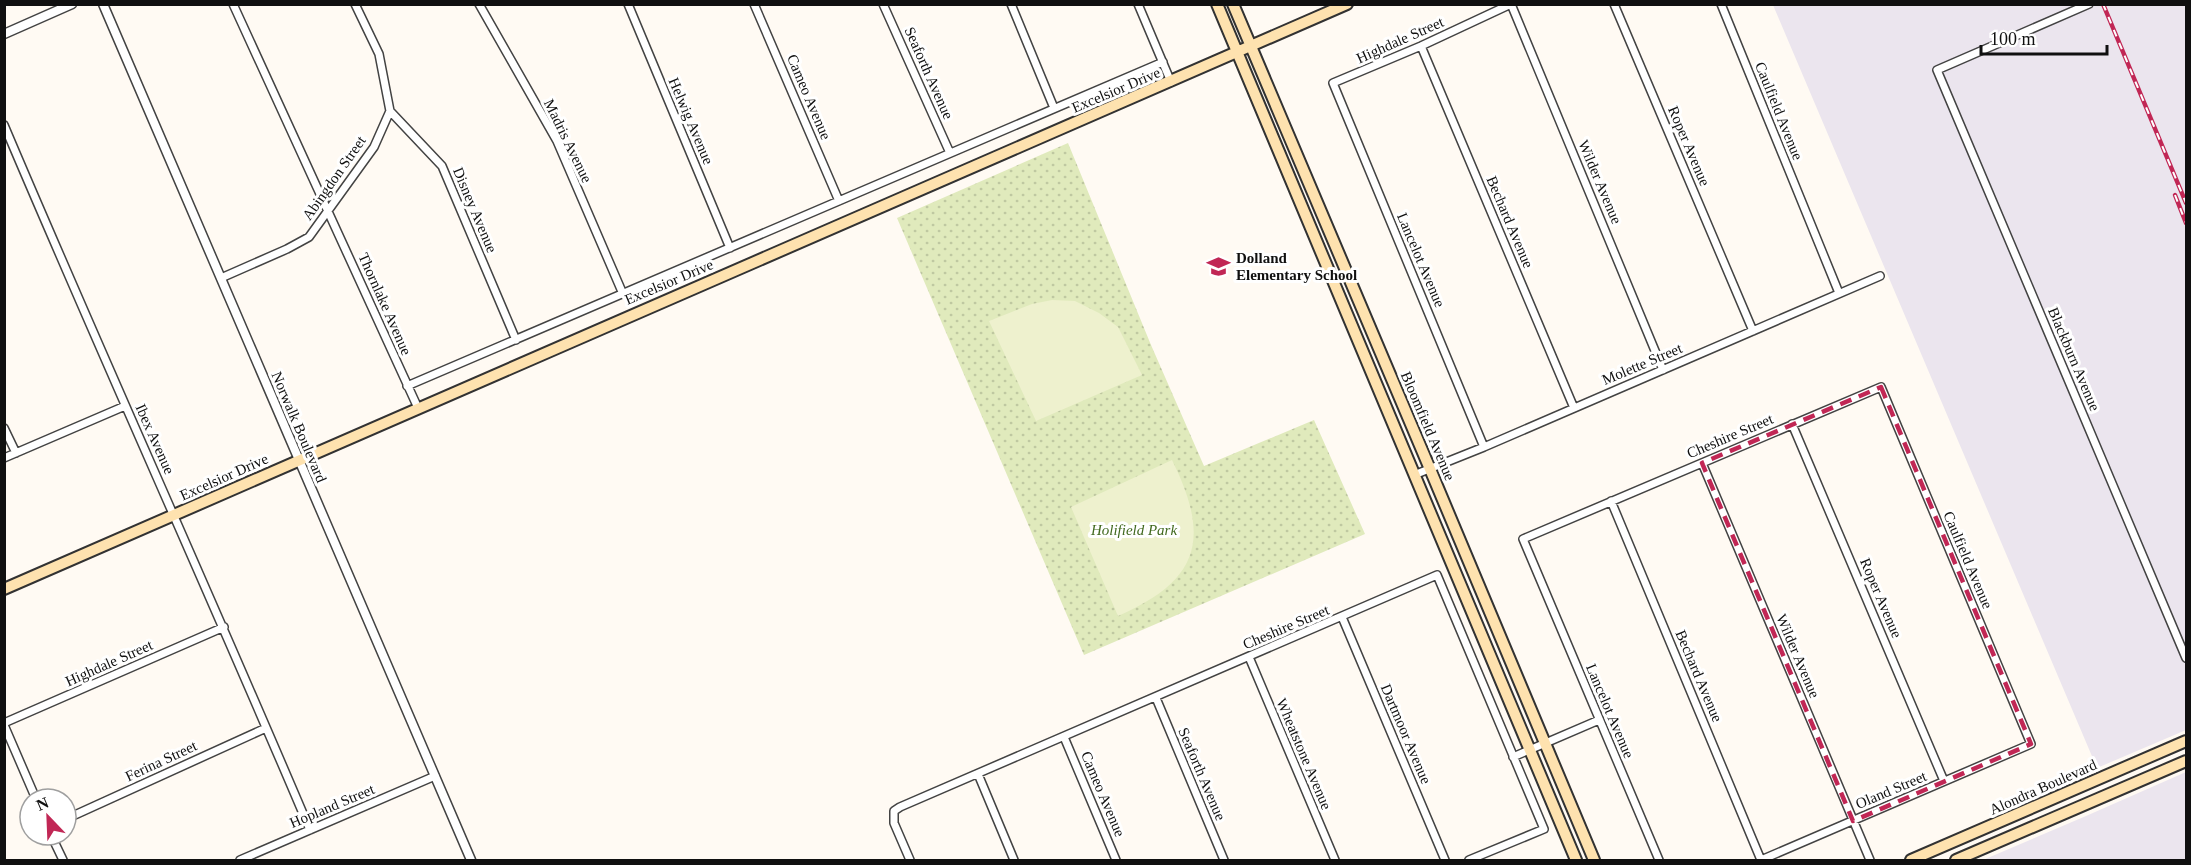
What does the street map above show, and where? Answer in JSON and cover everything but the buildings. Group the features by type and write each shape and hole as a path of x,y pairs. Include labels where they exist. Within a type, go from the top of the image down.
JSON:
{"main road":[{"name":"Bloomfield Avenue","path":"1217,4 1576,861"},
{"name":"Bloomfield Avenue","path":"1233,4 1594,861"},
{"name":"Excelsior Drive","path":"4,589 1347,4"},
{"name":"Alondra Boulevard","path":"1911,861 2187,741"},
{"path":"1956,861 2187,761"}],"street":[{"path":"4,34 72,4"},
{"name":"Norwalk Boulevard","path":"103,4 471,861"},
{"name":"Thornlake Avenue","path":"233,4 417,408"},
{"path":"355,4 379,54 390,111"},
{"name":"Madris Avenue","path":"479,4 557,141 623,294"},
{"name":"Helwig Avenue","path":"628,4 730,248"},
{"name":"Cameo Avenue","path":"754,4 839,201"},
{"name":"Seaforth Avenue","path":"883,4 950,153"},
{"path":"1011,4 1054,108"},
{"path":"1138,4 1171,82"},
{"name":"Highdale Street","path":"1333,83 1421,46 1511,4"},
{"name":"Wilder Avenue","path":"1511,4 1663,370"},
{"name":"Roper Avenue","path":"1614,4 1753,331"},
{"name":"Caulfield Avenue","path":"1721,4 1839,293"},
{"name":"Blackburn Avenue","path":"2089,4 1937,70 2187,657"},
{"name":"Bechard Avenue","path":"1421,46 1574,408"},
{"name":"Excelsior Drive","path":"407,386 1163,62"},
{"name":"Lancelot Avenue","path":"1333,83 1484,447"},
{"name":"Abingdon Street","path":"221,278 309,237 374,147 390,111"},
{"name":"Disney Avenue","path":"390,111 442,166 516,340"},
{"name":"Ibex Avenue","path":"4,125 125,406 224,627 310,830"},
{"name":"Molette Street","path":"1414,475 1880,276"},
{"name":"Caulfield Avenue","path":"1881,387 2031,744"},
{"name":"Cheshire Street","path":"1522,539 1881,387"},
{"path":"4,458 125,406"},
{"name":"Roper Avenue","path":"1792,424 1944,782"},
{"path":"4,428 16,453"},
{"name":"Wilder Avenue","path":"1702,463 1870,861"},
{"name":"Bechard Avenue","path":"1611,501 1761,860"},
{"name":"Lancelot Avenue","path":"1522,539 1659,861"},
{"name":"Cheshire Street","path":"910,861 894,823 894,811 1437,576 1544,829 1469,861"},
{"name":"Dartmoor Avenue","path":"1342,617 1445,861"},
{"name":"Highdale Street","path":"4,724 224,627"},
{"name":"Wheatstone Avenue","path":"1249,657 1335,861"},
{"name":"Seaforth Avenue","path":"1156,698 1224,861"},
{"path":"1513,757 1599,720"},
{"path":"4,724 31,787"},
{"name":"Ferina Street","path":"78,814 266,728"},
{"name":"Cameo Avenue","path":"1064,737 1116,861"},
{"name":"Oland Street","path":"1761,860 2031,744"},
{"path":"978,774 1014,861"},
{"name":"Hopland Street","path":"240,861 435,776"},
{"path":"57,847 63,861"}],"highlighted area":[{"path":"1881,387 2031,744 1853,821 1702,463"}],"shaded area":[{"path":"1773,5 2186,5 2186,730 2097,768"},
{"path":"2186,772 2186,860 1983,860 2086,816"}],"green space":[{"name":"Holifield Park","path":"1068,143 1151,345 1204,466 1314,420 1365,534 1084,655 897,218"},
{"path":"1052,300 1075,301 1099,313 1118,327 1142,375 1036,421 989,321 1032,304"},
{"path":"1172,460 1192,513 1194,535 1190,554 1181,572 1167,588 1118,616 1071,507"}],"railway":[{"path":"2103,4 2186,203"},
{"path":"2175,195 2186,223"}],"place":[{"name":"Dolland Elementary School","path":"1218,267"}]}
